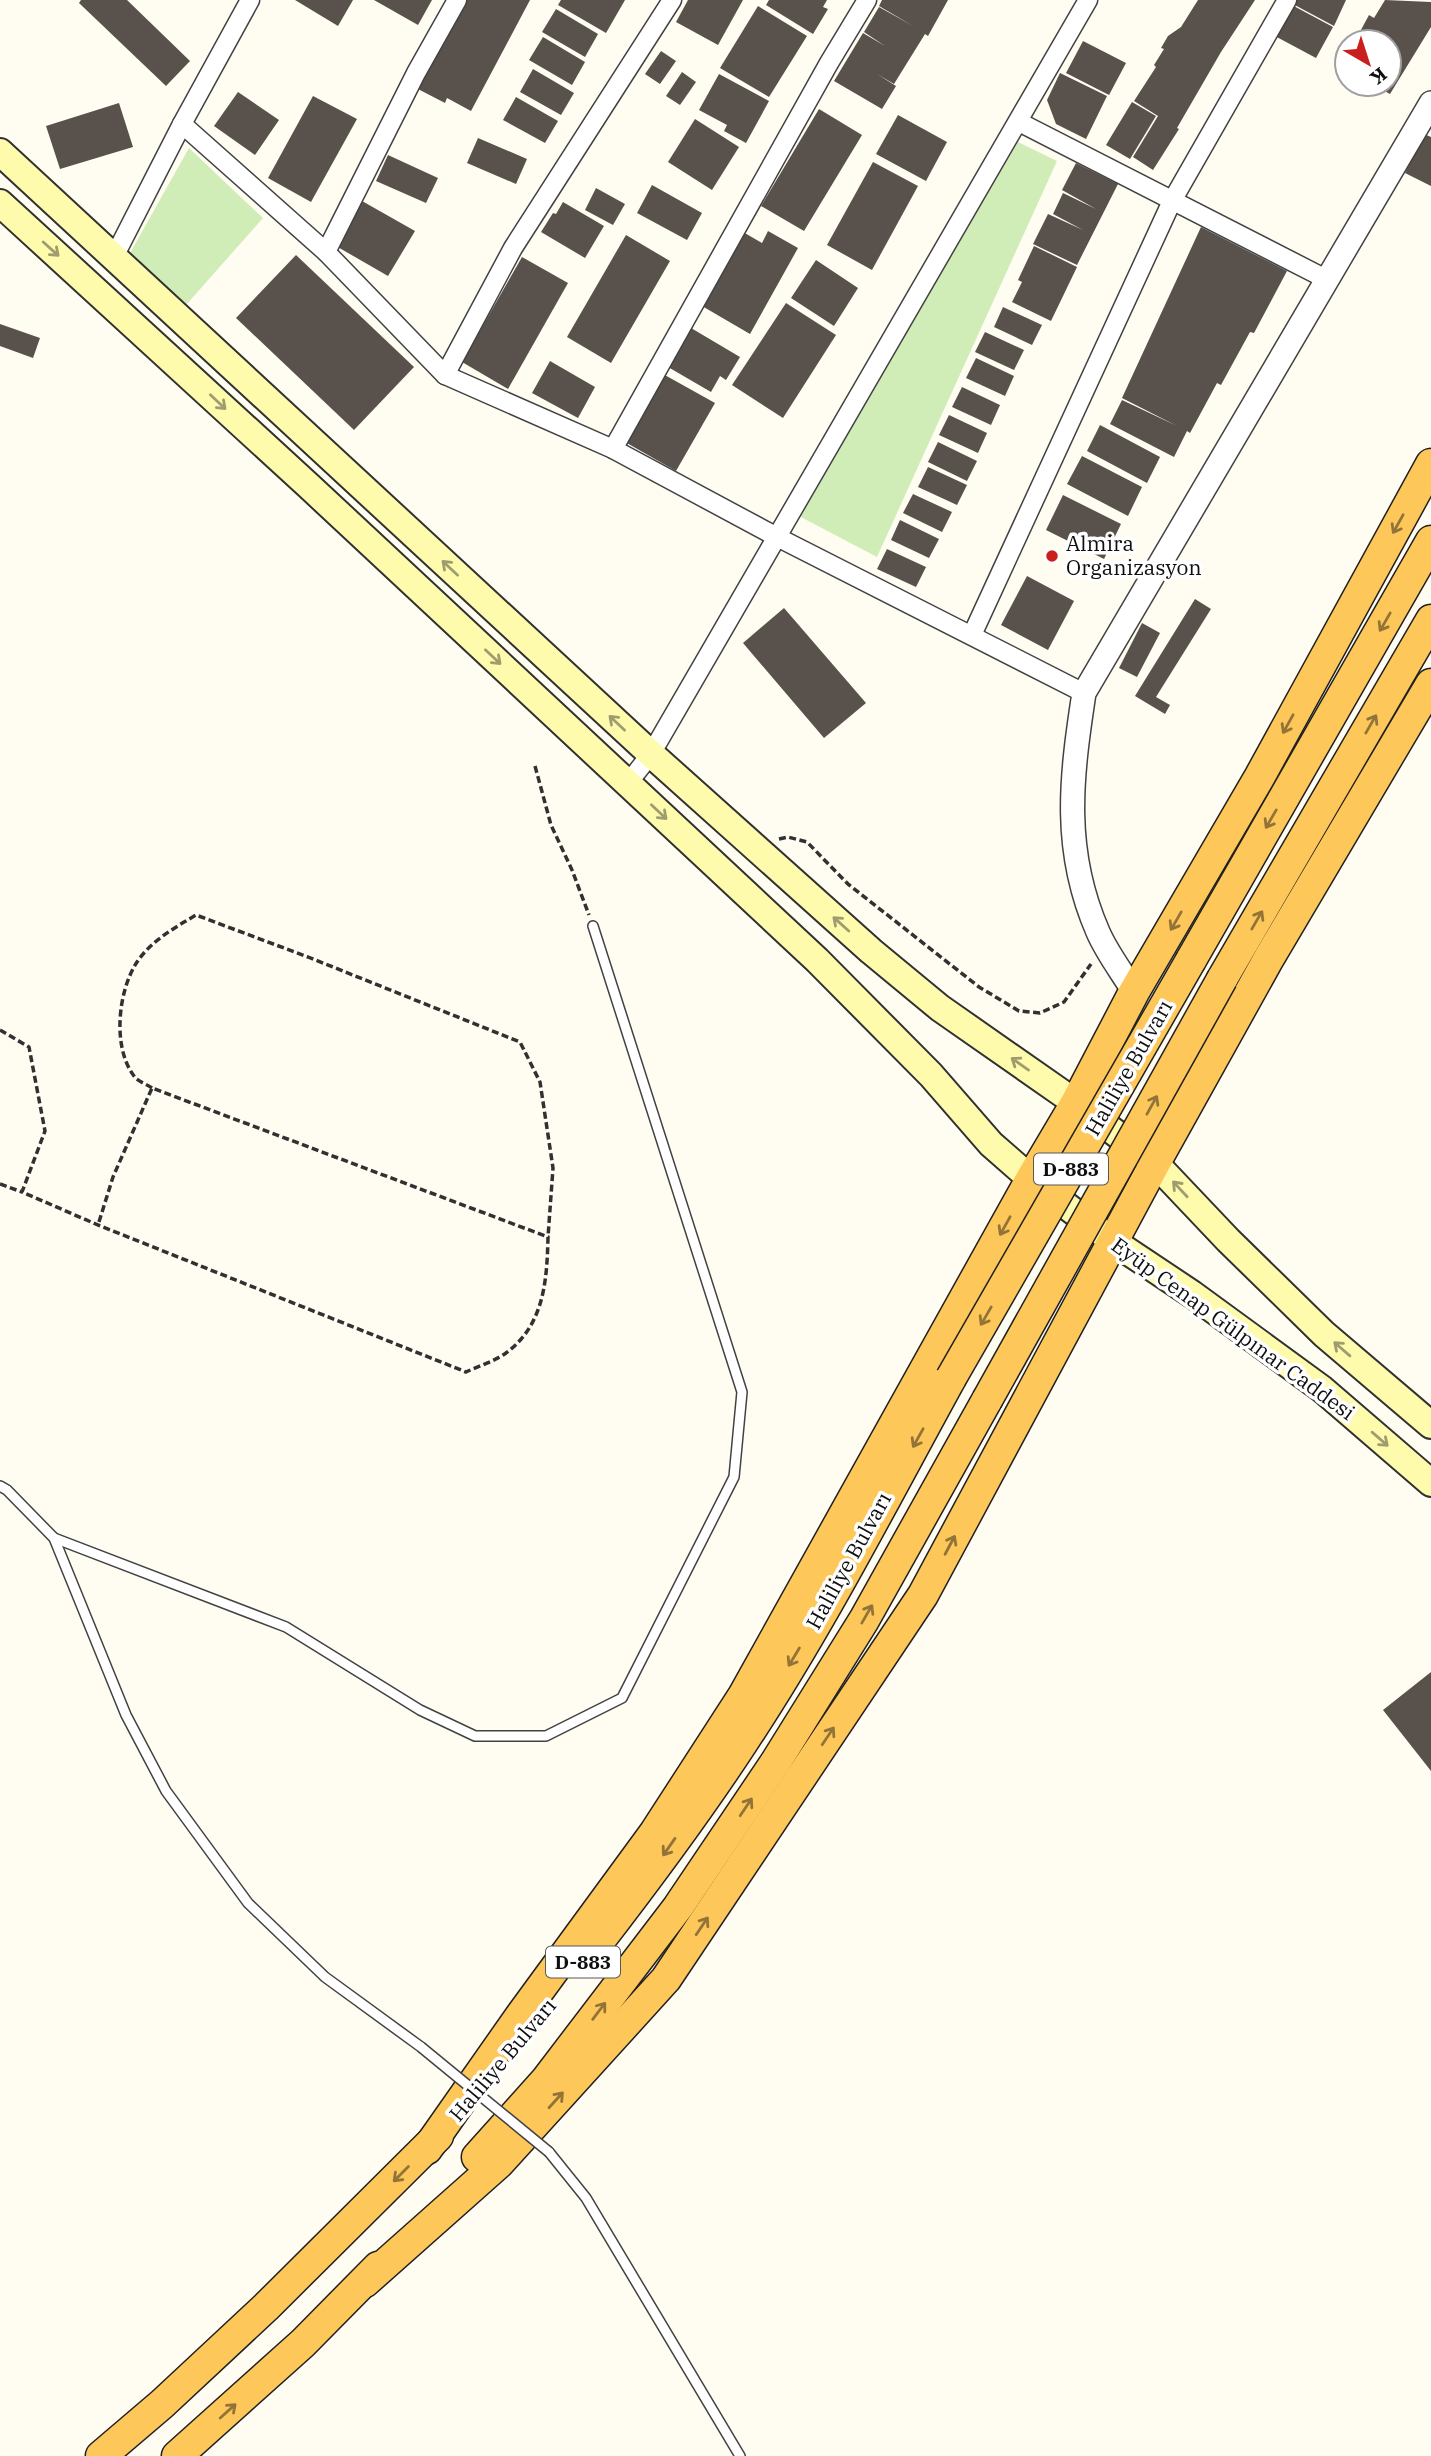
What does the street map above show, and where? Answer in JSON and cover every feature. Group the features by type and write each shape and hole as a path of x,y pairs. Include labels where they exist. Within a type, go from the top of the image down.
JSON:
{"highway":[{"path":"427,2149 655,1832 743,1696 1076,1103 1134,992 1260,776 1430,466"},
{"name":"Haliliye Bulvarı","path":"101,2456 266,2308 427,2149 518,2047 638,1892 744,1742 830,1598 951,1378 1431,541"},
{"name":"Haliliye Bulvarı","path":"177,2456 303,2343 365,2282 546,2080 678,1907 775,1763 864,1620 1222,979 1431,620"},
{"path":"365,2282 499,2162 666,1979 923,1595 1115,1242 1155,1163 1269,958 1431,684"}],"main road":[{"path":"0,152 651,754 871,951 940,1008 1076,1103 1155,1163 1228,1240 1324,1334 1431,1425"},
{"name":"Eyüp Cenap Gülpınar Caddesi","path":"0,203 310,487 817,960 931,1075 991,1144 1031,1179 1115,1242 1192,1294 1322,1390 1431,1483"}],"street":[{"path":"114,257 182,124 250,0"},
{"path":"326,252 416,73 457,0"},
{"path":"444,375 513,248 672,0"},
{"path":"613,449 867,0"},
{"path":"628,783 651,754 1088,0"},
{"path":"972,635 1172,201 1287,0"},
{"path":"1134,992 1102,940 1084,897 1072,840 1071,790 1084,693 1431,103"},
{"path":"1019,122 1326,279"},
{"path":"182,124 326,252 444,375 613,449 776,537 1084,693"}],"lane":[{"path":"54,1538 286,1627 420,1710 475,1736 546,1736 622,1698 734,1476 741,1392 593,926"},
{"path":"0,1486 8,1490 54,1538 126,1715 166,1791 248,1903 325,1977 421,2048 548,2152 586,2198 740,2456"}],"path":[{"path":"534,766 551,825 572,870 593,926"},
{"path":"753,846 788,837 807,842 848,884 979,987 1019,1011 1040,1013 1064,1002 1090,966 1102,940"},
{"path":"0,1184 466,1372 506,1353 533,1326 547,1276 553,1168 540,1082 520,1042 195,915 163,935 136,962 121,1003 121,1047 134,1077 152,1088 548,1237"},
{"path":"0,1030 29,1047 45,1131 22,1192"},
{"path":"98,1225 113,1177 152,1088"}],"green space":[{"path":"1018,142 1057,161 877,557 797,515"},
{"path":"189,148 263,218 186,305 130,253"}],"building":[{"path":"81,0 127,0 190,61 166,86 79,3"},
{"path":"295,0 353,0 338,26"},
{"path":"374,0 432,0 418,25"},
{"path":"463,0 530,0 471,111 447,98 445,103 416,88"},
{"path":"561,0 625,0 606,33 558,5"},
{"path":"688,0 743,0 718,45 676,22"},
{"path":"769,0 827,0 823,7 828,9 813,34 766,5"},
{"path":"882,0 948,0 928,36 925,34 894,84 877,74 896,86 882,109 834,81 863,33 885,46 864,32 879,7 913,26 879,6"},
{"path":"1198,0 1255,0 1221,52 1153,170 1133,157 1158,116 1134,101 1156,67 1154,65 1168,36 1181,27"},
{"path":"1293,0 1346,0 1334,26 1291,3"},
{"path":"1385,0 1431,2 1431,27 1403,73 1403,28 1362,28 1369,15 1374,18"},
{"path":"1290,4 1333,27 1316,58 1273,35"},
{"path":"758,6 807,36 769,97 720,68"},
{"path":"556,9 598,34 585,57 542,32"},
{"path":"543,37 585,62 572,85 529,60"},
{"path":"1083,41 1126,63 1109,95 1066,73"},
{"path":"661,51 676,61 660,84 645,74"},
{"path":"533,69 574,93 561,115 520,92"},
{"path":"682,72 696,82 680,105 666,96"},
{"path":"1060,73 1107,96 1086,139 1056,124 1047,100"},
{"path":"719,74 769,101 746,143 724,131 727,125 699,110"},
{"path":"238,92 279,120 255,155 214,126"},
{"path":"313,96 357,119 311,202 268,178"},
{"path":"516,97 558,121 545,143 503,120"},
{"path":"1132,102 1156,116 1130,159 1106,145"},
{"path":"119,103 133,147 60,169 46,126"},
{"path":"819,109 862,135 804,231 761,206"},
{"path":"898,115 947,142 926,181 876,154"},
{"path":"695,119 739,147 712,190 668,162"},
{"path":"1424,134 1431,137 1431,186 1405,173"},
{"path":"478,138 527,159 516,184 467,163"},
{"path":"388,155 438,178 426,203 376,181"},
{"path":"873,162 918,186 872,270 827,245"},
{"path":"1076,163 1118,184 1077,265 1033,244 1048,214 1083,230 1053,214 1063,193 1096,209 1062,190"},
{"path":"652,185 702,213 687,240 637,213"},
{"path":"596,188 625,204 613,225 585,210"},
{"path":"362,201 415,231 388,276 336,246"},
{"path":"563,202 604,226 585,258 541,232"},
{"path":"1201,227 1287,271 1254,333 1250,332 1221,385 1217,383 1174,457 1110,424 1122,400 1177,426 1122,398"},
{"path":"768,231 798,248 750,334 702,306 743,232 762,243"},
{"path":"626,235 670,261 611,363 567,337"},
{"path":"1034,246 1077,267 1051,321 1012,302 1022,282 1018,280"},
{"path":"296,255 414,367 354,430 236,318"},
{"path":"522,257 568,283 508,389 462,362"},
{"path":"816,260 858,288 834,326 791,298"},
{"path":"786,303 836,335 783,418 732,385"},
{"path":"1003,307 1042,325 1032,345 994,327"},
{"path":"0,324 40,338 33,358 0,346"},
{"path":"691,328 740,357 726,380 720,376 711,392 668,367"},
{"path":"985,332 1024,350 1014,370 975,352"},
{"path":"976,358 1014,376 1005,396 966,378"},
{"path":"550,361 595,387 578,418 532,393"},
{"path":"663,374 715,403 676,471 625,442"},
{"path":"962,387 1000,405 991,425 952,407"},
{"path":"949,415 987,433 978,453 939,435"},
{"path":"1100,425 1160,457 1147,483 1087,451"},
{"path":"938,442 977,461 967,481 928,462"},
{"path":"1082,456 1142,487 1128,516 1067,484"},
{"path":"928,467 967,485 957,505 918,487"},
{"path":"913,494 952,512 942,532 903,513"},
{"path":"1063,495 1121,524 1104,559 1046,530"},
{"path":"900,520 939,539 929,558 891,540"},
{"path":"887,549 926,567 916,587 877,569"},
{"path":"1027,576 1074,601 1048,650 1001,625"},
{"path":"1195,599 1211,609 1156,697 1170,705 1165,714 1135,696"},
{"path":"784,608 866,703 824,738 743,643"},
{"path":"1142,623 1160,633 1137,677 1119,668"},
{"path":"1431,1672 1431,1771 1383,1710"}],"place":[{"name":"Almira Organizasyon","path":"1052,556"}]}
